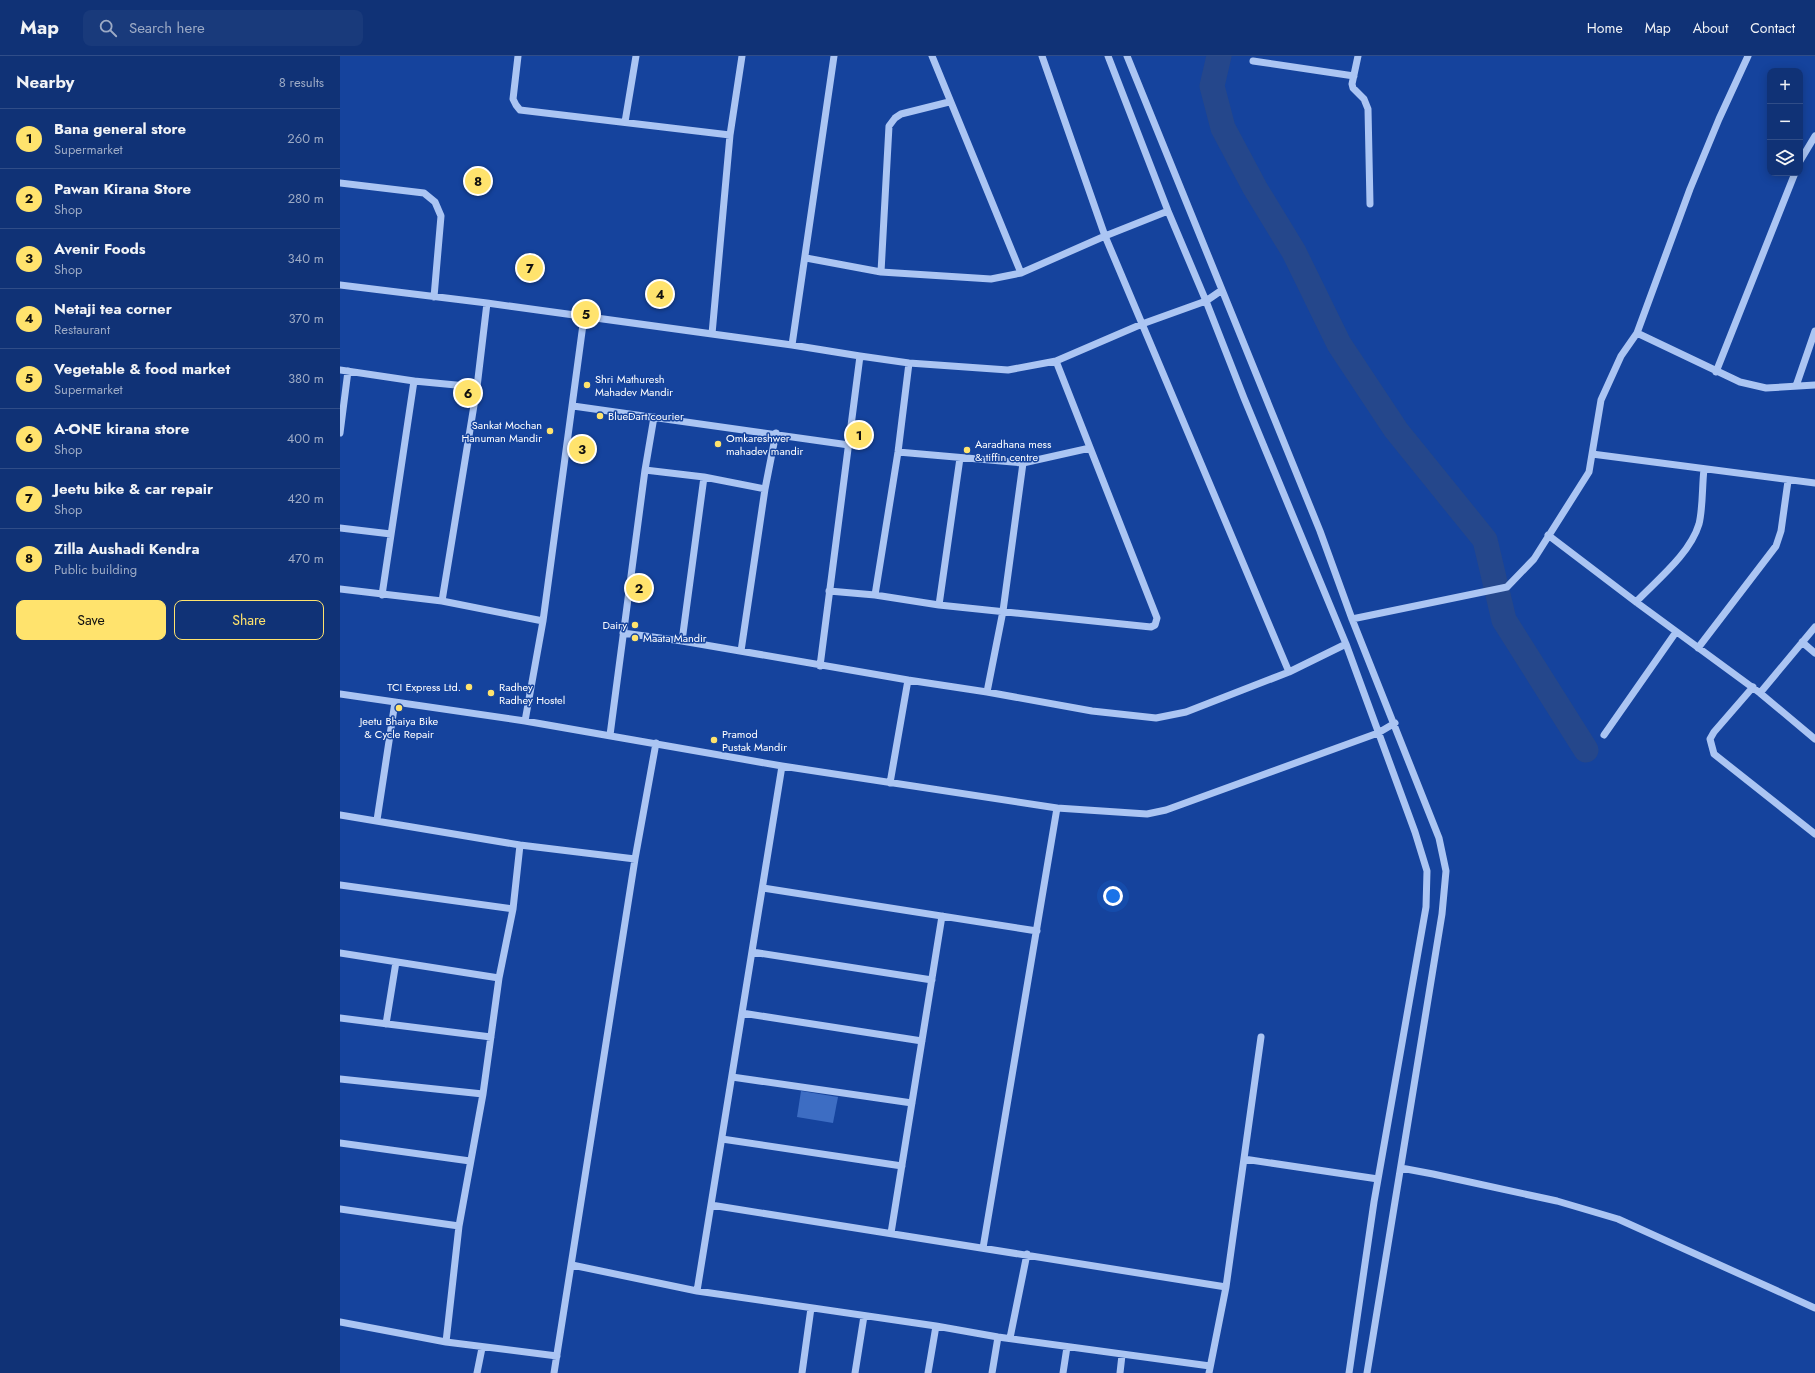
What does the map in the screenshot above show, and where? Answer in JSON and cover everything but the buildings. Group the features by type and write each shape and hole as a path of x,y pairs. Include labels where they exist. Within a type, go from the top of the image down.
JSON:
{"street":[{"path":"518,56 513,99 516,106 520,110 730,135"},
{"path":"625,122 636,56"},
{"path":"712,334 730,135 742,56"},
{"path":"792,345 806,258 834,56"},
{"path":"932,56 1021,273"},
{"path":"1042,56 1105,236 1289,672"},
{"path":"1108,56 1168,211 1346,644 1415,832 1427,871 1426,907 1378,1179 1349,1373"},
{"path":"1127,56 1317,524 1352,619 1395,723 1439,838 1446,871 1442,914 1367,1373"},
{"path":"1358,56 1352,84 1353,88 1364,99 1368,109 1370,204"},
{"path":"1352,619 1419,604 1507,588 1534,559 1589,472 1601,400 1621,356 1637,333 1693,182 1748,56"},
{"path":"1253,62 1354,76"},
{"path":"881,272 889,126 895,118 901,114 950,102"},
{"path":"1803,156 1815,136"},
{"path":"1716,372 1794,176"},
{"path":"340,183 424,193 435,202 441,216 434,297"},
{"path":"806,258 881,272 991,279 1021,273 1105,236 1168,211"},
{"path":"340,285 487,303 792,345 860,356 909,362 1008,370 1056,361 1142,324 1206,301 1222,290"},
{"path":"442,601 477,387 487,303"},
{"path":"525,721 543,621 584,317"},
{"path":"1796,386 1815,331"},
{"path":"1637,333 1716,372 1740,382 1766,388 1815,385"},
{"path":"820,666 860,356"},
{"path":"829,591 875,595 939,605 1151,627 1156,625 1157,618 1056,361"},
{"path":"875,595 898,452 909,362"},
{"path":"340,370 414,381 477,387"},
{"path":"340,433 348,371"},
{"path":"382,594 414,381"},
{"path":"573,406 776,433 848,445"},
{"path":"610,735 645,470 654,417"},
{"path":"741,651 765,489 776,433"},
{"path":"898,452 1023,463 1090,448"},
{"path":"1592,454 1788,481 1815,483"},
{"path":"939,605 960,458"},
{"path":"987,692 1003,611 1023,463"},
{"path":"1636,602 1686,550 1694,536 1699,523 1704,469"},
{"path":"645,470 704,477 765,489"},
{"path":"682,641 704,477"},
{"path":"1698,648 1776,546 1781,531 1788,481"},
{"path":"340,528 391,534"},
{"path":"1548,535 1676,632 1760,693 1815,739"},
{"path":"340,589 442,601 543,621"},
{"path":"1760,693 1815,627"},
{"path":"1604,735 1676,632"},
{"path":"623,633 682,641 820,666 987,692 1092,711 1156,718 1186,712 1289,672 1346,644"},
{"path":"1802,642 1815,653"},
{"path":"890,783 908,680"},
{"path":"1753,688 1710,739 1714,754 1815,834"},
{"path":"340,694 525,721 782,766 1057,808 1147,814 1166,810 1378,733 1395,723"},
{"path":"378,820 395,702"},
{"path":"554,1373 635,859 656,743"},
{"path":"697,1292 782,766"},
{"path":"984,1248 1057,808"},
{"path":"340,815 378,820 520,845 635,859"},
{"path":"446,1342 459,1226 482,1094 499,978 513,909 520,845"},
{"path":"340,885 513,909"},
{"path":"763,888 1037,931"},
{"path":"891,1233 942,916"},
{"path":"752,952 932,980"},
{"path":"340,953 499,978"},
{"path":"386,1024 396,962"},
{"path":"742,1012 922,1041"},
{"path":"340,1018 491,1037"},
{"path":"572,1265 697,1292 936,1326 1210,1370 1226,1287 1261,1037"},
{"path":"732,1077 912,1103"},
{"path":"340,1080 482,1094"},
{"path":"722,1139 902,1166"},
{"path":"340,1143 470,1161"},
{"path":"1244,1159 1378,1179"},
{"path":"1401,1168 1557,1201 1618,1219 1815,1308"},
{"path":"711,1204 1226,1287"},
{"path":"340,1209 459,1226"},
{"path":"1010,1338 1027,1254"},
{"path":"802,1373 811,1308"},
{"path":"855,1373 864,1316"},
{"path":"340,1322 482,1348 557,1356"},
{"path":"928,1373 936,1326"},
{"path":"992,1373 998,1337"},
{"path":"1063,1373 1067,1347"},
{"path":"477,1373 482,1348"},
{"path":"1120,1373 1122,1355"}],"waterway":[{"path":"1219,56 1212,86 1223,128 1255,188 1294,252 1339,344 1396,430 1485,540 1504,620 1586,750"}],"place":[{"name":"Zilla Aushadi Kendra","path":"478,181"},
{"name":"Jeetu bike & car repair","path":"530,268"},
{"name":"Netaji tea corner","path":"660,294"},
{"name":"Vegetable & food market","path":"586,314"},
{"name":"Shri Mathuresh Mahadev Mandir","path":"587,385"},
{"name":"A-ONE kirana store","path":"468,393"},
{"name":"BlueDart courier","path":"600,416"},
{"name":"Sankat Mochan Hanuman Mandir","path":"550,431"},
{"name":"Bana general store","path":"859,435"},
{"name":"Omkareshwer mahadev mandir","path":"718,444"},
{"name":"Avenir Foods","path":"582,449"},
{"name":"Aaradhana mess & tiffin centre","path":"967,450"},
{"name":"Pawan Kirana Store","path":"639,588"},
{"name":"Dairy","path":"635,625"},
{"name":"Maata Mandir","path":"635,638"},
{"name":"TCI Express Ltd.","path":"469,687"},
{"name":"Radhey Radhey Hostel","path":"491,693"},
{"name":"Jeetu Bhaiya Bike & Cycle Repair","path":"399,708"},
{"name":"Pramod Pustak Mandir","path":"714,740"}]}
